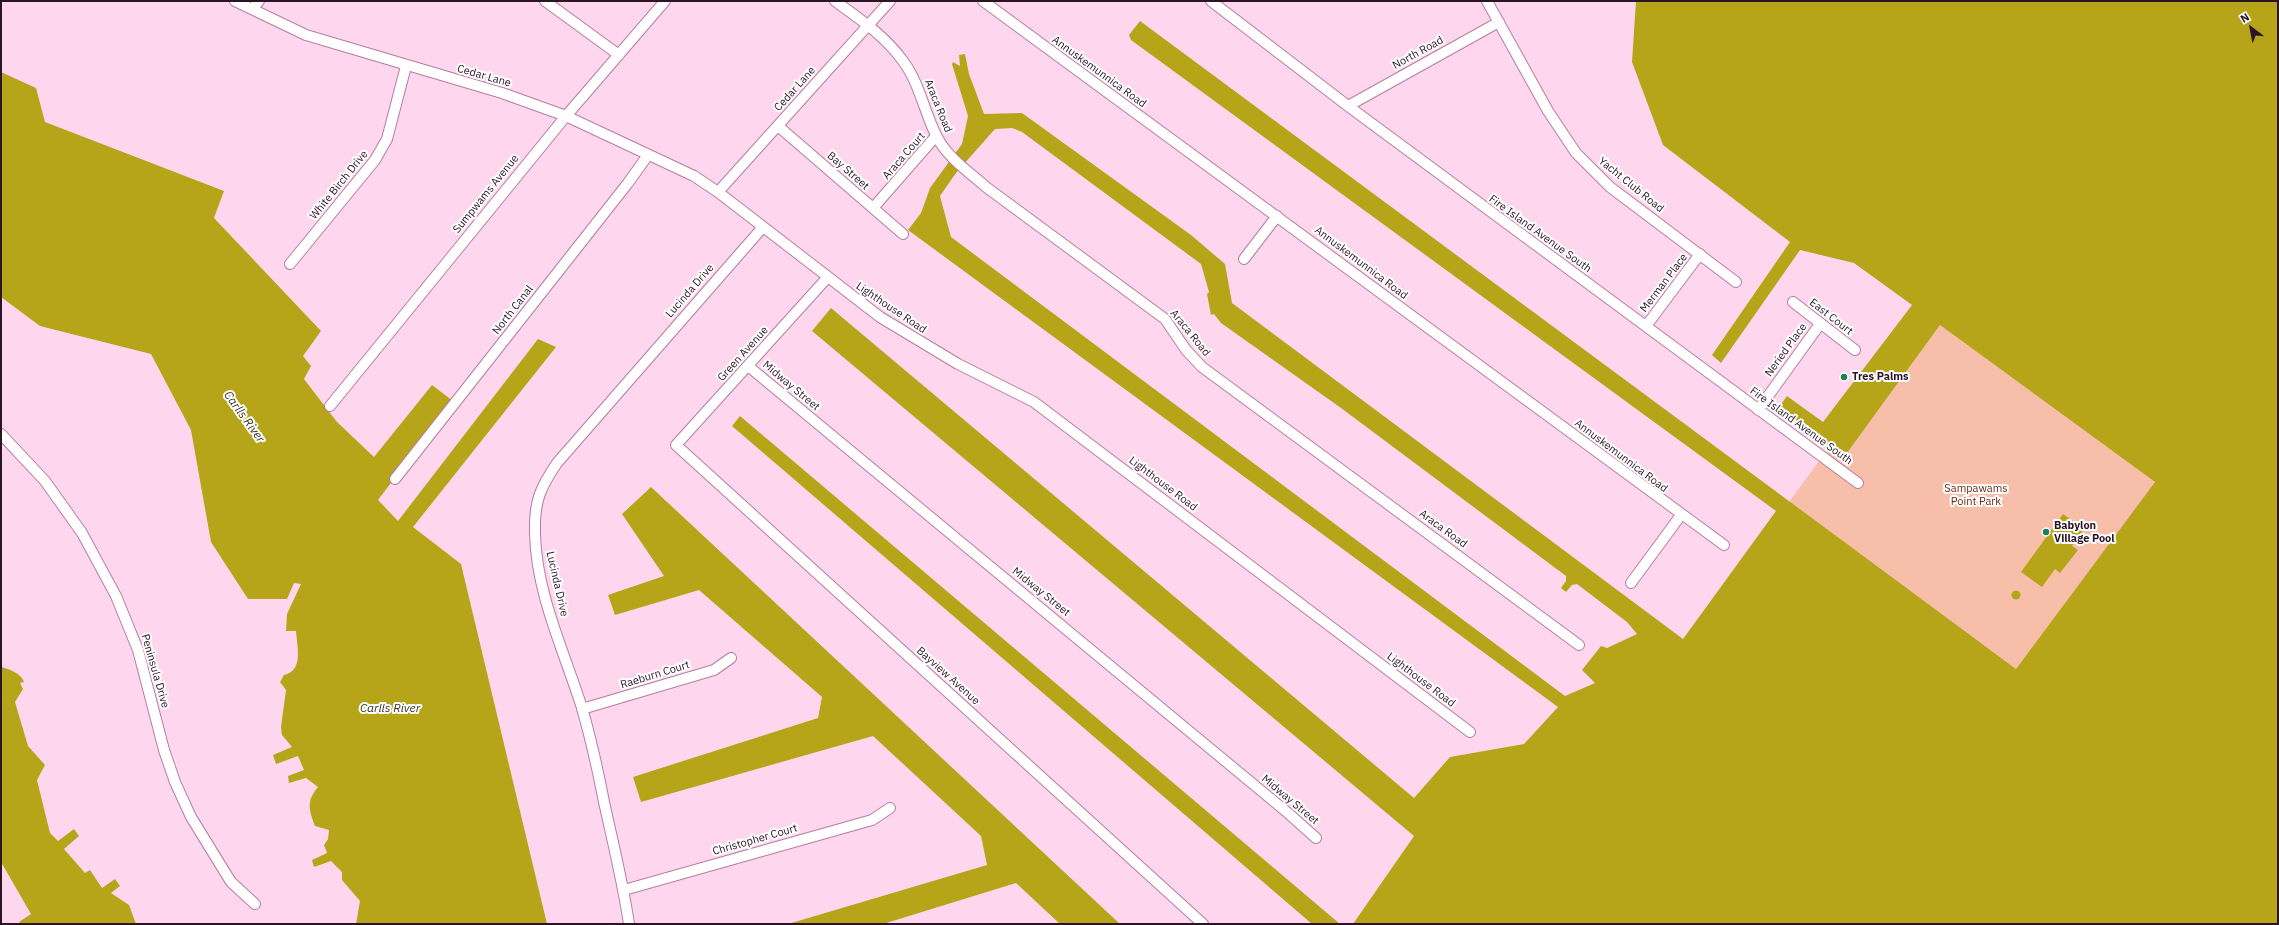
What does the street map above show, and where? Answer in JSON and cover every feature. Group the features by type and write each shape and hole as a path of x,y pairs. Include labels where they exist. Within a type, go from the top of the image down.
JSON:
{"street":[{"name":"Cedar Lane","path":"235,1 255,5 306,35 406,66 502,93 566,116 694,176 763,226 827,278"},
{"path":"545,1 618,55"},
{"name":"Sumpwams Avenue","path":"330,406 566,116 665,1"},
{"name":"Araca Road","path":"835,1 867,26 878,31 904,61 918,86 936,136 963,168 986,187 1165,319 1186,350 1202,367 1579,645"},
{"name":"Cedar Lane","path":"718,192 890,1"},
{"name":"Annuskemunnica Road","path":"983,1 1277,216 1681,515 1724,545"},
{"name":"Fire Island Avenue South","path":"1211,1 1348,106 1858,483"},
{"name":"Yacht Club Road","path":"1487,1 1548,111 1576,153 1610,187 1736,282"},
{"name":"North Road","path":"1348,106 1499,22"},
{"name":"White Birch Drive","path":"290,264 376,160 387,139 406,66"},
{"name":"Bay Street","path":"778,126 903,234"},
{"name":"Araca Court","path":"873,208 936,136"},
{"name":"North Canal","path":"395,479 628,183 648,155"},
{"path":"1244,259 1277,216"},
{"name":"Lucinda Drive","path":"629,924 624,890 582,709 547,603 538,565 535,520 536,507 541,486 557,463 763,226"},
{"name":"Merman Place","path":"1646,326 1700,254"},
{"name":"Green Avenue","path":"676,445 827,278"},
{"name":"Lighthouse Road","path":"827,278 880,317 922,343 1034,402 1470,732"},
{"name":"East Court","path":"1793,302 1855,350"},
{"name":"Neried Place","path":"1758,410 1820,324"},
{"name":"Midway Street","path":"748,366 1288,813 1316,838"},
{"name":"Peninsula Drive","path":"1,434 45,481 82,533 116,596 138,650 164,750 175,782 191,817 231,882 255,904"},
{"name":"Bayview Avenue","path":"676,445 1203,924"},
{"path":"1631,583 1681,515"},
{"name":"Raeburn Court","path":"582,709 714,670 731,658"},
{"name":"Christopher Court","path":"624,890 872,820 890,808"}],"green space":[{"name":"Sampawams Point Park","path":"1940,325 2155,482 2016,669 1789,502 1831,445 1847,453"}],"water":[{"path":"1636,1 2278,1 2278,924 1353,924 1414,836 812,331 831,308 1414,798 1450,757 1524,744 1558,707 908,230 921,213 930,188 962,144 968,116 952,64 953,62 960,66 959,55 965,54 969,74 984,114 1022,113 1191,235 1225,264 1232,303 1683,639 1776,511 1131,40 1129,35 1140,21 2016,669 2155,482 1940,325 1847,453 1832,445 1830,447 1779,407 1787,396 1823,422 1912,305 1854,263 1800,250 1721,363 1712,355 1790,242 1663,145 1632,62","holes":["1012,128 1022,132 1201,264 1209,292 1207,294 1211,315 1214,314 1221,323 1341,408 1566,576 1566,581 1561,588 1566,592 1572,585 1577,584 1627,622 1637,634 1607,648 1601,646 1582,670 1595,683 1565,696 951,237 940,196 956,173 995,129"]},
{"name":"Carlls River","path":"1,72 36,88 45,122 224,191 214,218 321,331 303,356 311,366 304,379 337,422 374,457 432,385 453,401 378,500 398,521 538,339 556,347 413,527 461,564 547,924 356,924 360,901 342,880 342,872 331,861 314,867 312,860 327,853 324,845 328,839 329,830 315,826 311,815 310,801 318,787 306,778 289,783 288,776 304,770 298,756 276,764 273,755 292,747 282,735 281,727 286,690 280,682 284,675 290,673 294,669 297,663 298,650 296,631 286,631 287,614 301,584 294,583 287,599 248,599 211,542 191,430 151,354 40,326 1,297"},
{"path":"740,416 1340,924 1312,924 732,426"},
{"path":"651,487 1120,924 1060,924 1016,883 883,924 788,924 987,865 981,836 873,736 641,802 633,777 818,718 822,697 699,590 615,615 608,595 664,576 622,514"},
{"path":"2063,514 2084,529 2072,546 2078,550 2060,573 2055,569 2042,587 2021,572"},
{"path":"2016,590 2021,595 2016,600 2011,595"},
{"path":"1,667 18,674 24,682 20,683 23,689 15,702 28,746 45,765 37,780 50,833 58,841 74,829 79,836 64,849 85,873 90,870 102,888 115,879 120,886 111,893 129,905 136,924 21,924 19,922 31,914 1,862"}],"place":[{"name":"Tres Palms","path":"1844,377"},
{"name":"Babylon Village Pool","path":"2046,532"}]}
